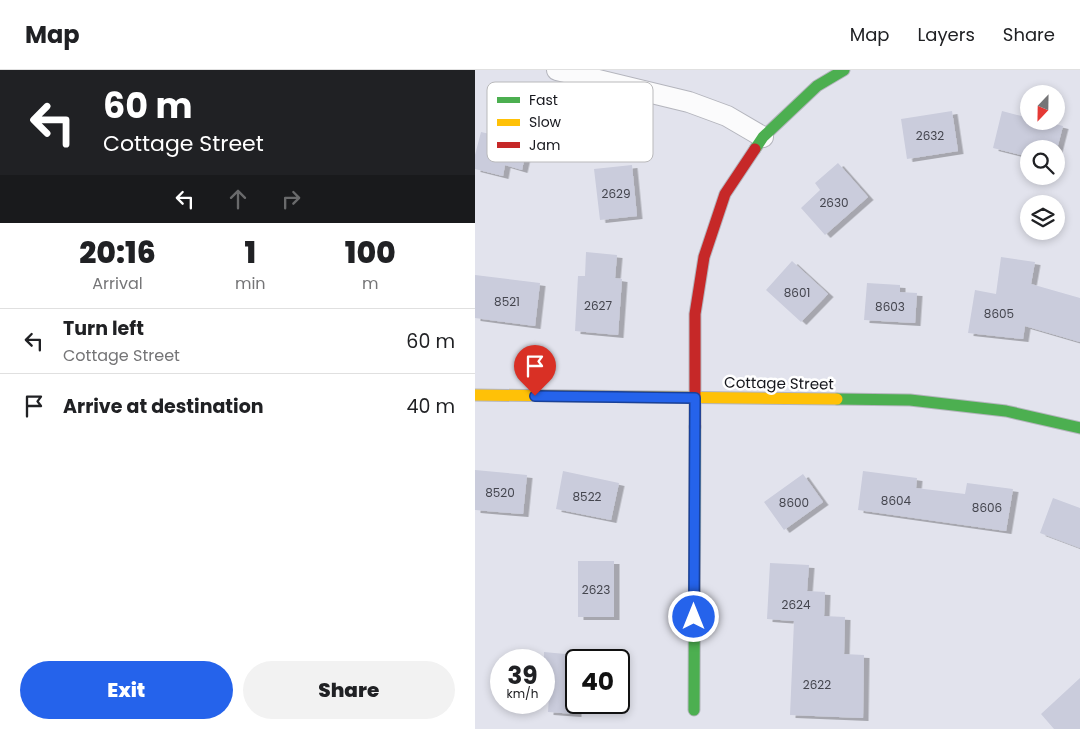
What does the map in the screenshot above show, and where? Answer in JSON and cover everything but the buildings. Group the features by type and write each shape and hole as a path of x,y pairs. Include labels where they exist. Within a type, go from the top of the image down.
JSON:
{"street":[{"path":"557,70 606,82"},
{"path":"694,710 695,314 703,257 725,194 763,137 817,86 844,70"},
{"path":"653,93 689,102 727,116 763,137"},
{"name":"Cottage Street","path":"475,395 911,400 1007,411 1080,428"}],"traffic: fast":[{"path":"755,149 763,137 817,86 844,70"},
{"path":"837,399 910,400 1006,411 1080,428"},
{"path":"694,710 695,427"}],"traffic: slow":[{"path":"475,395 837,399"}],"traffic: jam":[{"path":"695,427 695,314 704,257 725,194 755,149"}],"route":[{"path":"535,396 695,398 694,617"}]}
